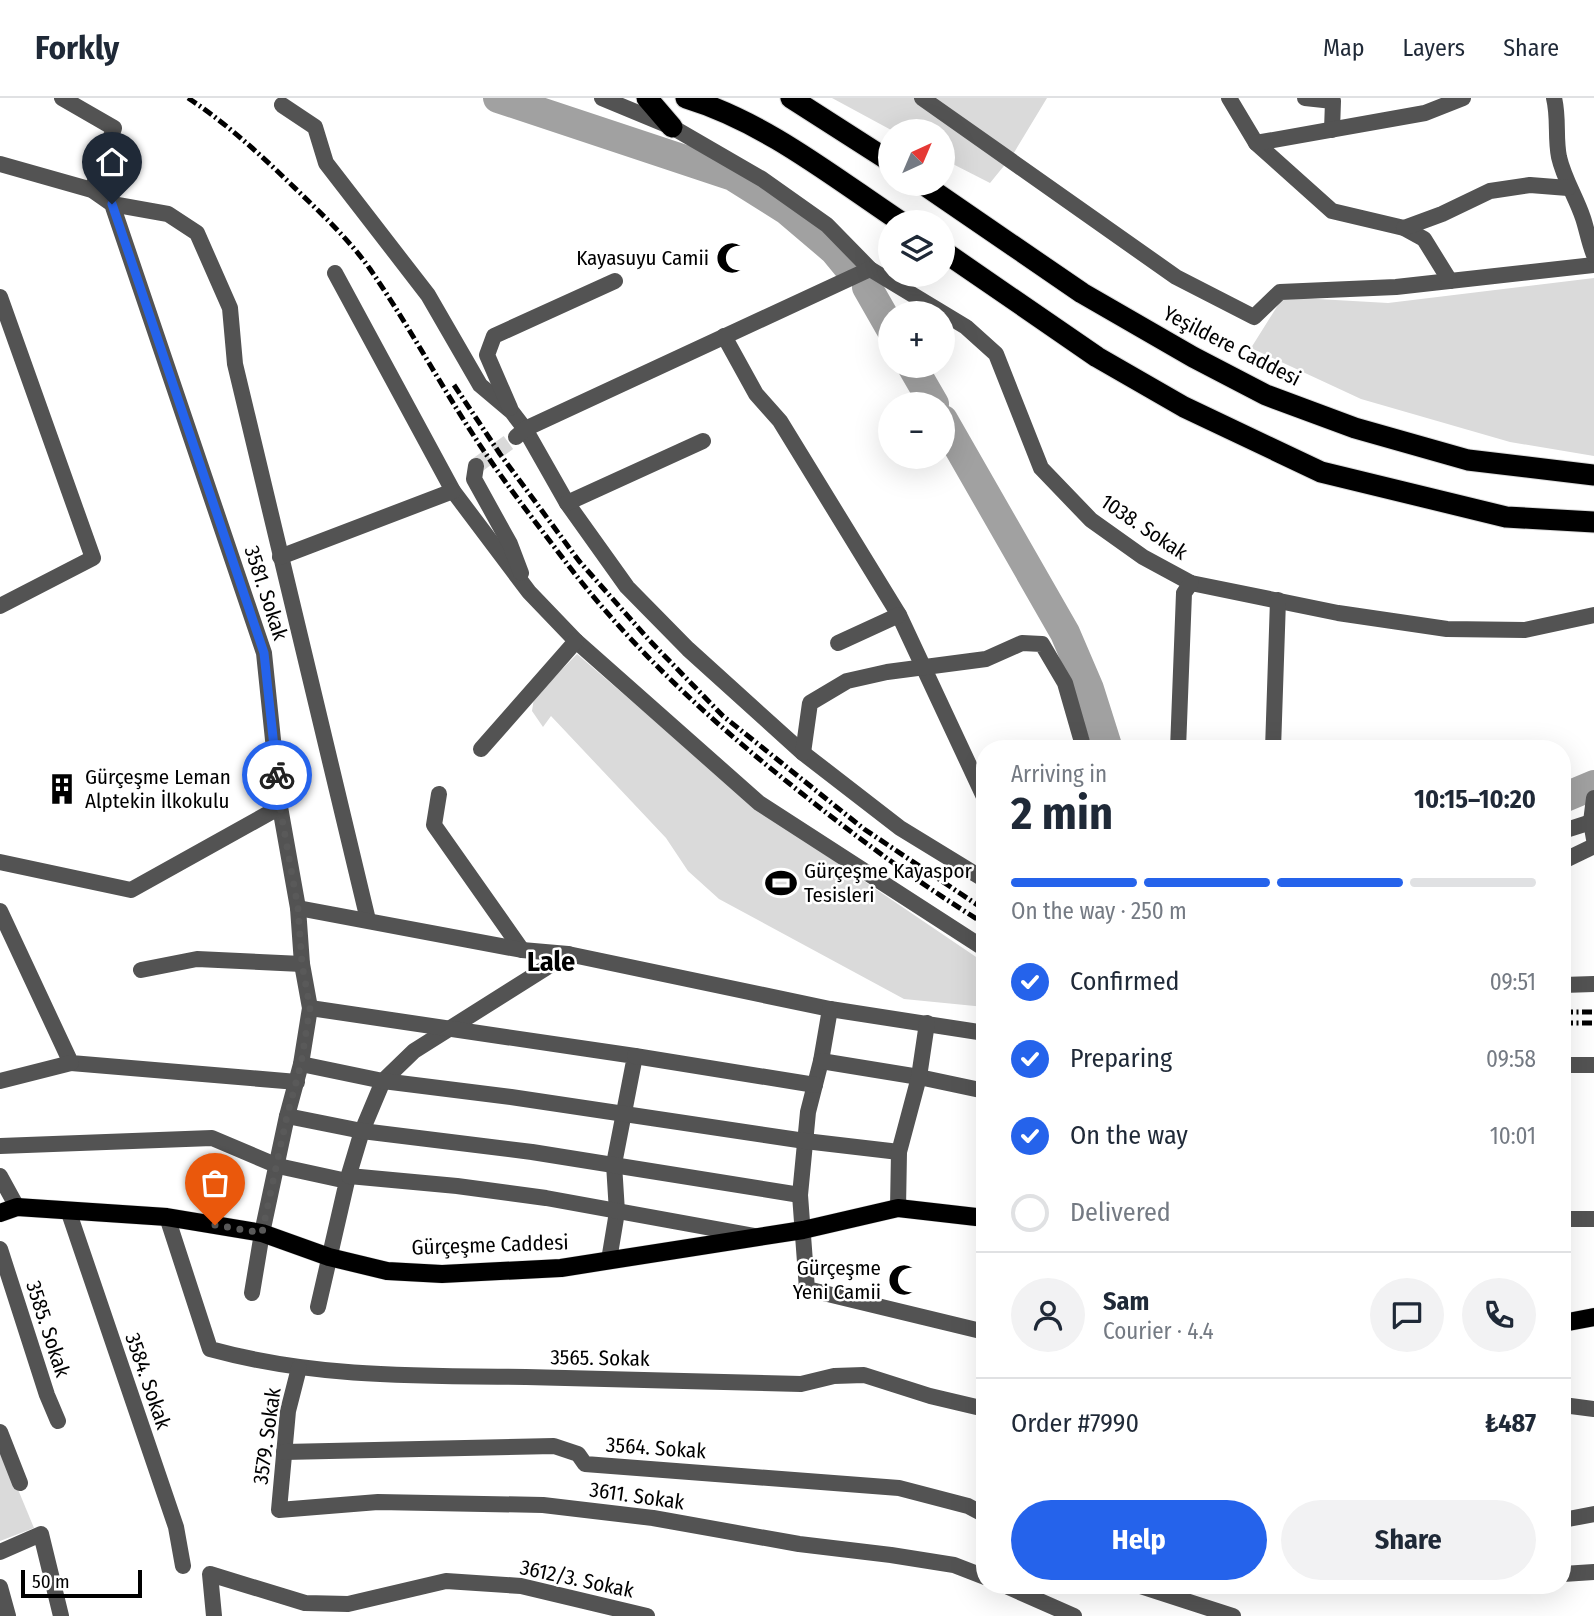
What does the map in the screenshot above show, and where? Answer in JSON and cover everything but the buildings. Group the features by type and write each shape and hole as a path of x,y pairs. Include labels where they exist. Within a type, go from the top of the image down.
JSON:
{"highway":[{"path":"647,98 672,127"},
{"path":"686,98 720,109 790,146 883,210"},
{"path":"791,98 878,154"},
{"name":"Yeşildere Caddesi","path":"941,196 1082,293 1193,357 1266,395 1355,428 1468,460 1594,475"},
{"path":"955,259 1097,356 1184,407 1321,472 1506,517 1594,522"}],"main road":[{"name":"Gürçeşme Caddesi","path":"9,1210 68,1210 167,1217 262,1233 330,1257 387,1271 442,1274 561,1268 803,1230 898,1208 976,1217"},
{"path":"1571,1321 1594,1317"}],"street":[{"path":"62,98 114,128 92,190"},
{"name":"1038. Sokak","path":"602,98 672,127 762,179 827,225 870,269 966,327 996,354 1041,468 1091,520 1143,557 1191,583 1338,613 1447,629 1525,630 1594,615"},
{"path":"922,98 1176,277 1254,317 1280,292 1396,287 1594,265"},
{"path":"1229,98 1255,143 1332,211 1404,228 1424,239 1450,281"},
{"path":"1306,98 1333,101 1332,130"},
{"path":"1255,143 1425,113 1463,98"},
{"path":"1554,98 1558,113 1555,131 1559,158 1594,255"},
{"path":"282,105 315,127 326,163 428,295 480,385 512,412"},
{"path":"0,163 92,190 112,204 168,214 197,233 230,308 235,364 368,920"},
{"path":"1404,228 1443,214 1490,191 1530,185 1568,188"},
{"name":"3581. Sokak","path":"112,204 264,653 280,807 298,908 302,964 310,1008 301,1064 287,1116 252,1293"},
{"path":"520,433 870,269"},
{"path":"335,273 453,491 528,592 576,641 759,803 976,943"},
{"path":"615,281 494,336 487,355 520,433 627,587 688,649 803,752 900,828 976,874"},
{"path":"0,297 93,558 0,606"},
{"path":"724,336 756,394 780,421 899,615 976,780"},
{"path":"567,503 703,441"},
{"path":"476,466 474,479 510,544 528,592"},
{"path":"280,557 453,491"},
{"path":"1178,740 1184,593 1191,583"},
{"path":"1273,740 1278,600"},
{"path":"838,643 899,615"},
{"path":"481,749 576,641"},
{"path":"803,752 810,703 847,681 922,667 986,659 1022,643 1042,644 1065,683 1081,740"},
{"path":"439,794 434,825 522,950"},
{"path":"0,862 131,890 280,807"},
{"path":"1571,826 1593,813 1594,839"},
{"path":"1571,856 1594,846"},
{"path":"298,908 522,950 568,954 830,1009 976,1031"},
{"path":"0,911 71,1063"},
{"path":"318,1307 348,1179 362,1131 383,1081 414,1051 568,954"},
{"path":"141,970 197,959 302,964"},
{"path":"1571,985 1594,984"},
{"path":"310,1008 452,1027 815,1085"},
{"path":"830,1009 821,1061 808,1111 800,1195 807,1289 976,1330"},
{"path":"898,1208 899,1152 919,1077 927,1023"},
{"path":"609,1260 617,1212 614,1164 635,1056"},
{"path":"821,1061 976,1089"},
{"path":"0,1081 71,1063 297,1082"},
{"path":"301,1064 383,1081 899,1152"},
{"path":"1571,1066 1594,1065"},
{"path":"287,1116 362,1131 614,1164 800,1195"},
{"path":"0,1146 212,1138 278,1166 348,1179 457,1185 546,1198 760,1237"},
{"path":"0,1176 9,1210"},
{"name":"3584. Sokak","path":"68,1210 176,1527 183,1566"},
{"name":"3565. Sokak","path":"167,1217 211,1349 245,1358 299,1368 371,1375 801,1384 834,1377 864,1375 976,1407"},
{"path":"1571,1219 1594,1219"},
{"name":"3585. Sokak","path":"0,1249 47,1395 58,1420"},
{"name":"3579. Sokak","path":"279,1510 288,1411 299,1368"},
{"path":"1571,1406 1594,1409"},
{"path":"0,1432 20,1483"},
{"name":"3564. Sokak","path":"284,1452 554,1446 578,1454 585,1464 898,1488 976,1510"},
{"name":"3611. Sokak","path":"279,1510 378,1502 543,1505 653,1518 799,1544 891,1555 954,1566 976,1574"},
{"path":"1571,1518 1594,1514"},
{"path":"0,1552 41,1534 61,1616"},
{"path":"1571,1573 1594,1572"},
{"name":"3612/3. Sokak","path":"214,1616 211,1574 305,1603 348,1604 446,1581 521,1586 647,1616"},
{"path":"0,1587 8,1616"},
{"path":"1024,1594 1074,1616"},
{"path":"1165,1594 1233,1616"}],"shaded area":[{"path":"832,98 1047,98 1012,156 990,183 956,166 956,119 878,119 878,123"},
{"path":"1594,278 1594,456 1510,442 1361,399 1251,348 1283,297 1388,303"},
{"path":"577,654 756,808 976,957 976,1006 904,999 719,899 688,871 666,838 551,716 543,727 532,711 534,698"},
{"path":"0,1446 34,1528 0,1541"}],"waterway":[{"path":"498,98 733,176 787,210 834,250 848,267"},
{"path":"867,287 878,306"},
{"path":"919,378 927,392"},
{"path":"955,441 1065,633 1089,689 1105,740"},
{"path":"1571,795 1594,785"}],"tunnel":[{"path":"476,466 516,437"}],"railway":[{"path":"188,98 259,154 318,210 354,249 385,292 507,484 593,597 648,657 737,740 800,792 891,861 976,918"},
{"path":"454,385 500,454 579,561 650,641 723,716 864,829 976,904"},
{"path":"1571,1012 1594,1012"},
{"path":"1571,1023 1594,1023"}],"way so far":[{"path":"215,1225 262,1233 301,1064 310,1008 302,964 298,908 277,775"}],"place":[{"name":"Kayasuyu Camii","path":"732,258"},
{"name":"Gürçeşme Leman Alptekin İlkokulu","path":"62,789"},
{"name":"Gürçeşme Kayaspor Tesisleri","path":"781,883"},
{"name":"Gürçeşme Yeni Camii","path":"904,1280"}],"district":[{"name":"Lale","path":"551,961"}],"route":[{"path":"112,204 264,653 277,775"}]}
